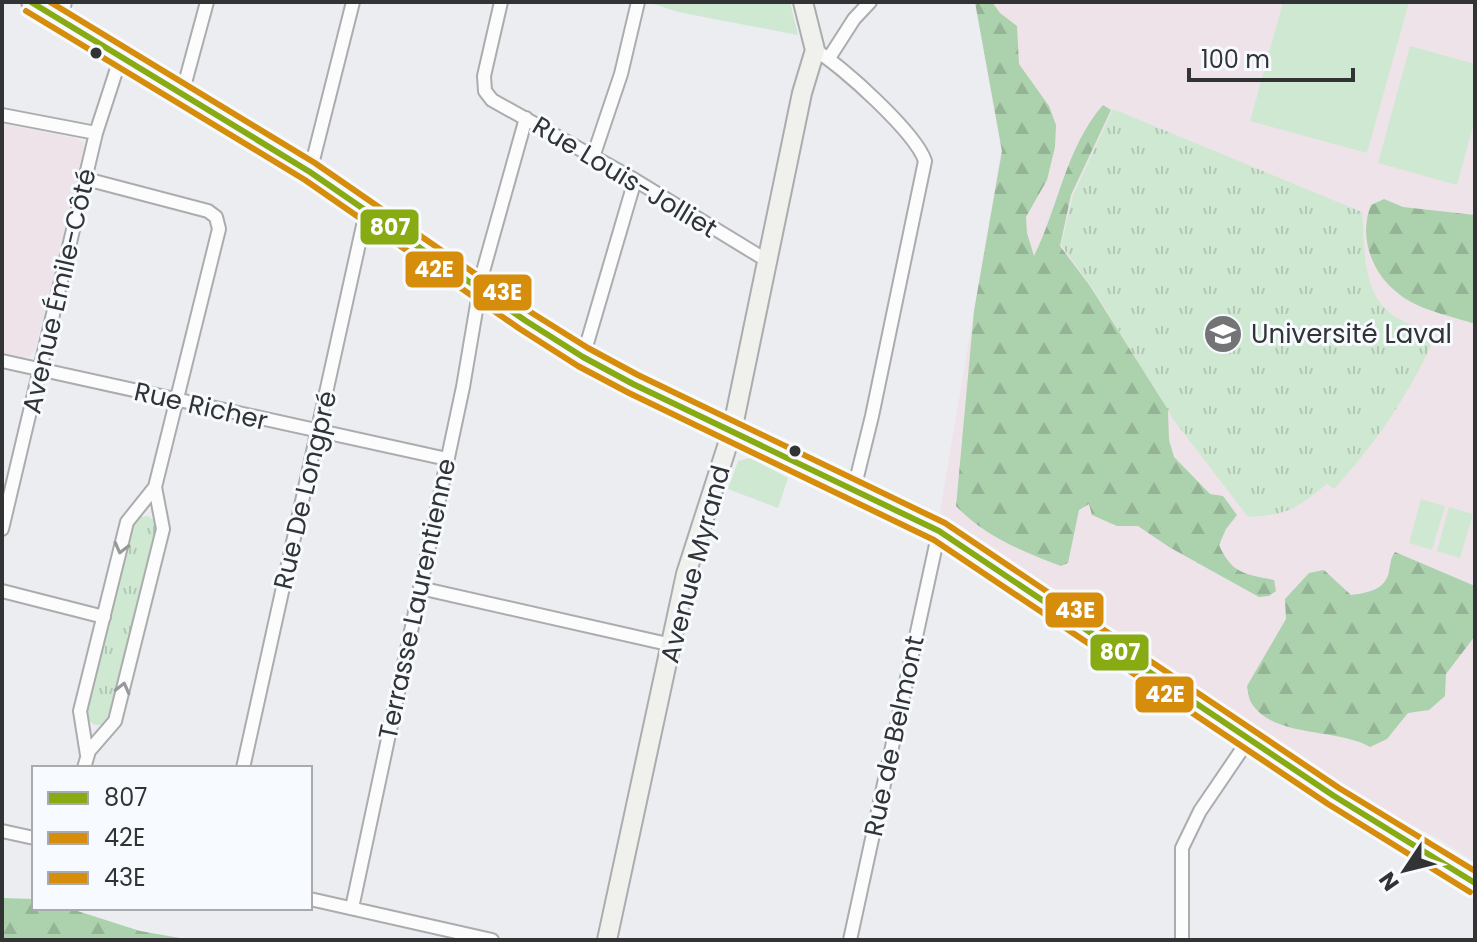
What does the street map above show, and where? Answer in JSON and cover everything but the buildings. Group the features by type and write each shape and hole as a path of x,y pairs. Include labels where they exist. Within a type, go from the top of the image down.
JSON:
{"main road":[{"path":"31,2 63,11 121,56 310,172 583,357 939,531 1342,801 1475,883"},
{"path":"803,2 822,54"},
{"name":"Avenue Myrand","path":"607,940 686,574 732,431 802,93 822,54"}],"street":[{"path":"182,94 207,2"},
{"path":"310,172 353,2"},
{"name":"Rue Louis-Jolliet","path":"501,2 484,76 485,91 492,100 635,180 766,260"},
{"path":"593,157 621,74 638,2"},
{"path":"854,489 925,161 915,143 822,54 870,2"},
{"name":"Avenue Émile-Côté","path":"2,529 6,499 96,133 121,56"},
{"path":"2,115 96,133"},
{"name":"Terrasse Laurentienne","path":"352,908 463,387 482,275 526,118"},
{"path":"86,179 208,211 218,222 219,229 155,487 127,522 80,711 86,762"},
{"path":"583,357 635,180"},
{"name":"Rue De Longpré","path":"243,766 366,212"},
{"name":"Rue Richer","path":"2,361 447,459"},
{"path":"86,762 115,721 163,529 155,487"},
{"name":"Rue de Belmont","path":"850,940 939,531"},
{"path":"420,588 672,645"},
{"path":"2,591 104,617"},
{"path":"1182,940 1182,848 1200,811 1249,739"},
{"path":"2,831 32,838"},
{"path":"312,899 492,940"}],"shaded area":[{"name":"Université Laval","path":"975,2 1475,2 1475,862 1441,840 1346,790 939,518 1001,150"},
{"path":"2,124 76,138 83,143 85,151 35,350 30,356 22,358 2,353"}],"green space":[{"path":"647,2 790,2 798,35 678,12"},
{"path":"975,2 992,2 1017,26 1019,64 1049,106 1056,125 1055,147 1047,180 1026,217 1034,256 1080,140 1103,105 1111,110 1071,195 1060,246 1090,286 1168,410 1169,440 1174,457 1210,494 1223,496 1237,515 1219,545 1224,555 1240,571 1274,580 1276,591 1269,596 1259,597 1169,547 1138,526 1117,526 1092,515 1089,504 1079,510 1068,563 1061,566 1018,549 979,526 956,506 974,311 1002,151"},
{"path":"1283,2 1409,2 1367,153 1250,121"},
{"path":"1410,46 1475,64 1475,119 1457,185 1378,163"},
{"path":"1113,109 1362,212 1365,258 1378,300 1401,320 1436,335 1391,416 1334,489 1327,484 1291,509 1248,517 1173,419 1093,289 1061,245 1073,195"},
{"path":"1384,199 1403,207 1475,215 1475,324 1407,300 1381,276 1370,254 1366,230 1371,205"},
{"path":"750,458 788,478 778,508 728,489 738,461"},
{"path":"1421,499 1445,506 1432,550 1409,543"},
{"path":"1449,507 1473,514 1460,558 1437,551"},
{"path":"148,516 155,521 157,529 109,717 101,725 96,725 87,713 133,524 140,517"},
{"path":"1395,552 1475,586 1475,636 1446,674 1445,696 1429,710 1408,713 1387,739 1370,747 1341,737 1291,728 1262,715 1251,702 1247,686 1286,619 1285,599 1309,573 1324,570 1351,595 1375,589 1387,577"},
{"path":"2,898 32,899 32,910 74,910 140,931 191,940 2,940"}],"transit line":[{"name":"807","path":"31,2 310,172 583,357 939,531 1334,796 1475,883"},
{"name":"43E","path":"50,2 315,163 532,313 588,348 945,523 1339,788 1475,871"},
{"name":"42E","path":"26,11 305,180 578,366 934,540 1328,804 1470,892"}],"place":[{"name":"Université Laval","path":"1223,334"}]}
